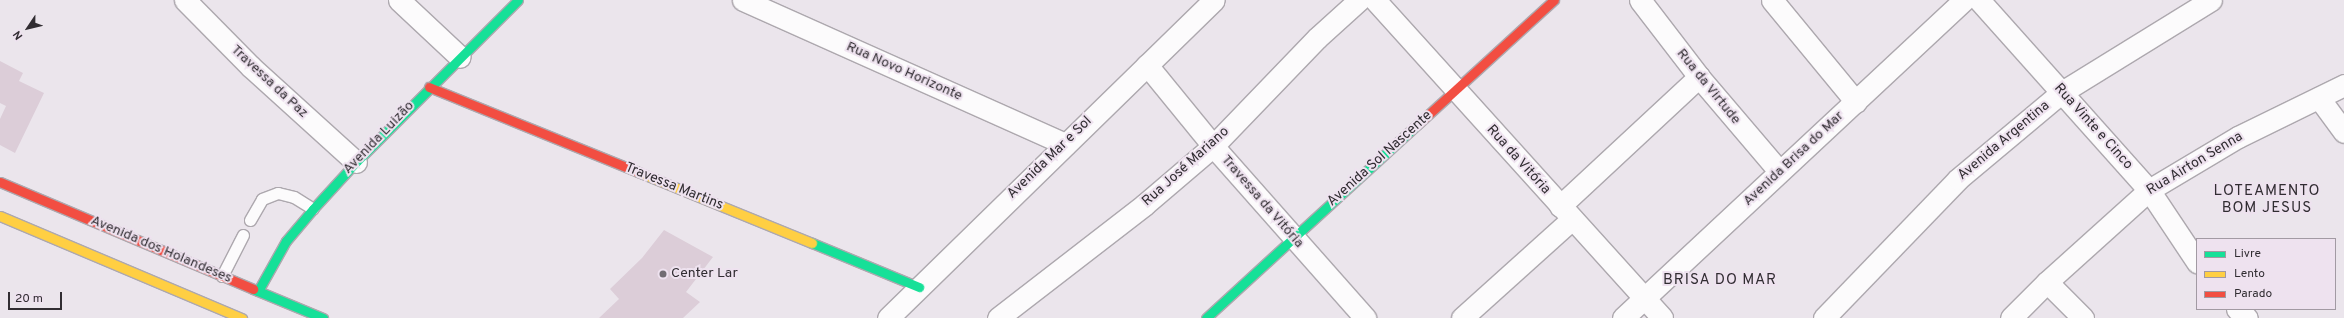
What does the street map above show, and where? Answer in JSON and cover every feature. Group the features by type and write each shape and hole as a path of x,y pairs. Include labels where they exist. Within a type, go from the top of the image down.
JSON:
{"main road":[{"name":"Avenida Luizão","path":"258,291 286,241 313,209 356,162 429,87 518,0"},
{"name":"Avenida Sol Nascente","path":"1206,318 1554,0"},
{"name":"Travessa Martins","path":"429,87 919,287"},
{"name":"Avenida dos Holandeses","path":"0,182 322,318"},
{"path":"0,216 242,318"}],"street":[{"name":"Travessa da Paz","path":"184,0 250,66 356,162"},
{"path":"399,0 460,57"},
{"name":"Rua Novo Horizonte","path":"743,0 1064,144"},
{"name":"Avenida Mar e Sol","path":"888,318 1064,144 1213,0"},
{"name":"Rua José Mariano","path":"998,318 1144,205 1213,146 1312,43 1358,0"},
{"name":"Rua da Vitória","path":"1375,0 1455,92 1662,318"},
{"name":"Rua da Virtude","path":"1640,0 1699,77 1779,171"},
{"path":"1772,0 1856,102"},
{"name":"Avenida Brisa do Mar","path":"1623,318 1964,0"},
{"name":"Rua Vinte e Cinco","path":"1979,0 2149,190 2196,260"},
{"name":"Avenida Argentina","path":"1824,318 1958,179 2062,92 2211,0"},
{"name":"Travessa da Vitória","path":"1147,65 1213,146 1365,318"},
{"path":"1462,318 1699,77"},
{"name":"Rua Airton Senna","path":"2011,318 2047,282 2149,190 2238,136 2344,85"},
{"path":"2319,98 2344,132"},
{"path":"2047,282 2083,318"},
{"path":"2238,310 2247,318"}],"lane":[{"path":"250,220 262,199 278,193 294,197 313,209"},
{"path":"222,276 243,235"}],"building":[{"path":"0,61 23,73 19,81 44,93 15,153 0,145 0,119 6,106 0,103"},
{"name":"Center Lar","path":"664,230 713,257 686,292 700,302 683,318 599,318 619,299 610,289 642,258"}],"traffic: fast":[{"path":"258,291 286,241 313,209 356,162 518,0"},
{"path":"1206,318 1418,124"},
{"path":"812,243 919,287"},
{"path":"253,289 323,318"}],"traffic: slow":[{"path":"638,172 812,243"},
{"path":"0,216 242,318"}],"traffic: jam":[{"path":"1418,124 1554,0"},
{"path":"429,87 638,172"},
{"path":"0,182 253,289"}],"place":[{"name":"Center Lar","path":"663,274"}],"district":[{"name":"LOTEAMENTO BOM JESUS","path":"2267,200"},
{"name":"BRISA DO MAR","path":"1720,281"}]}
